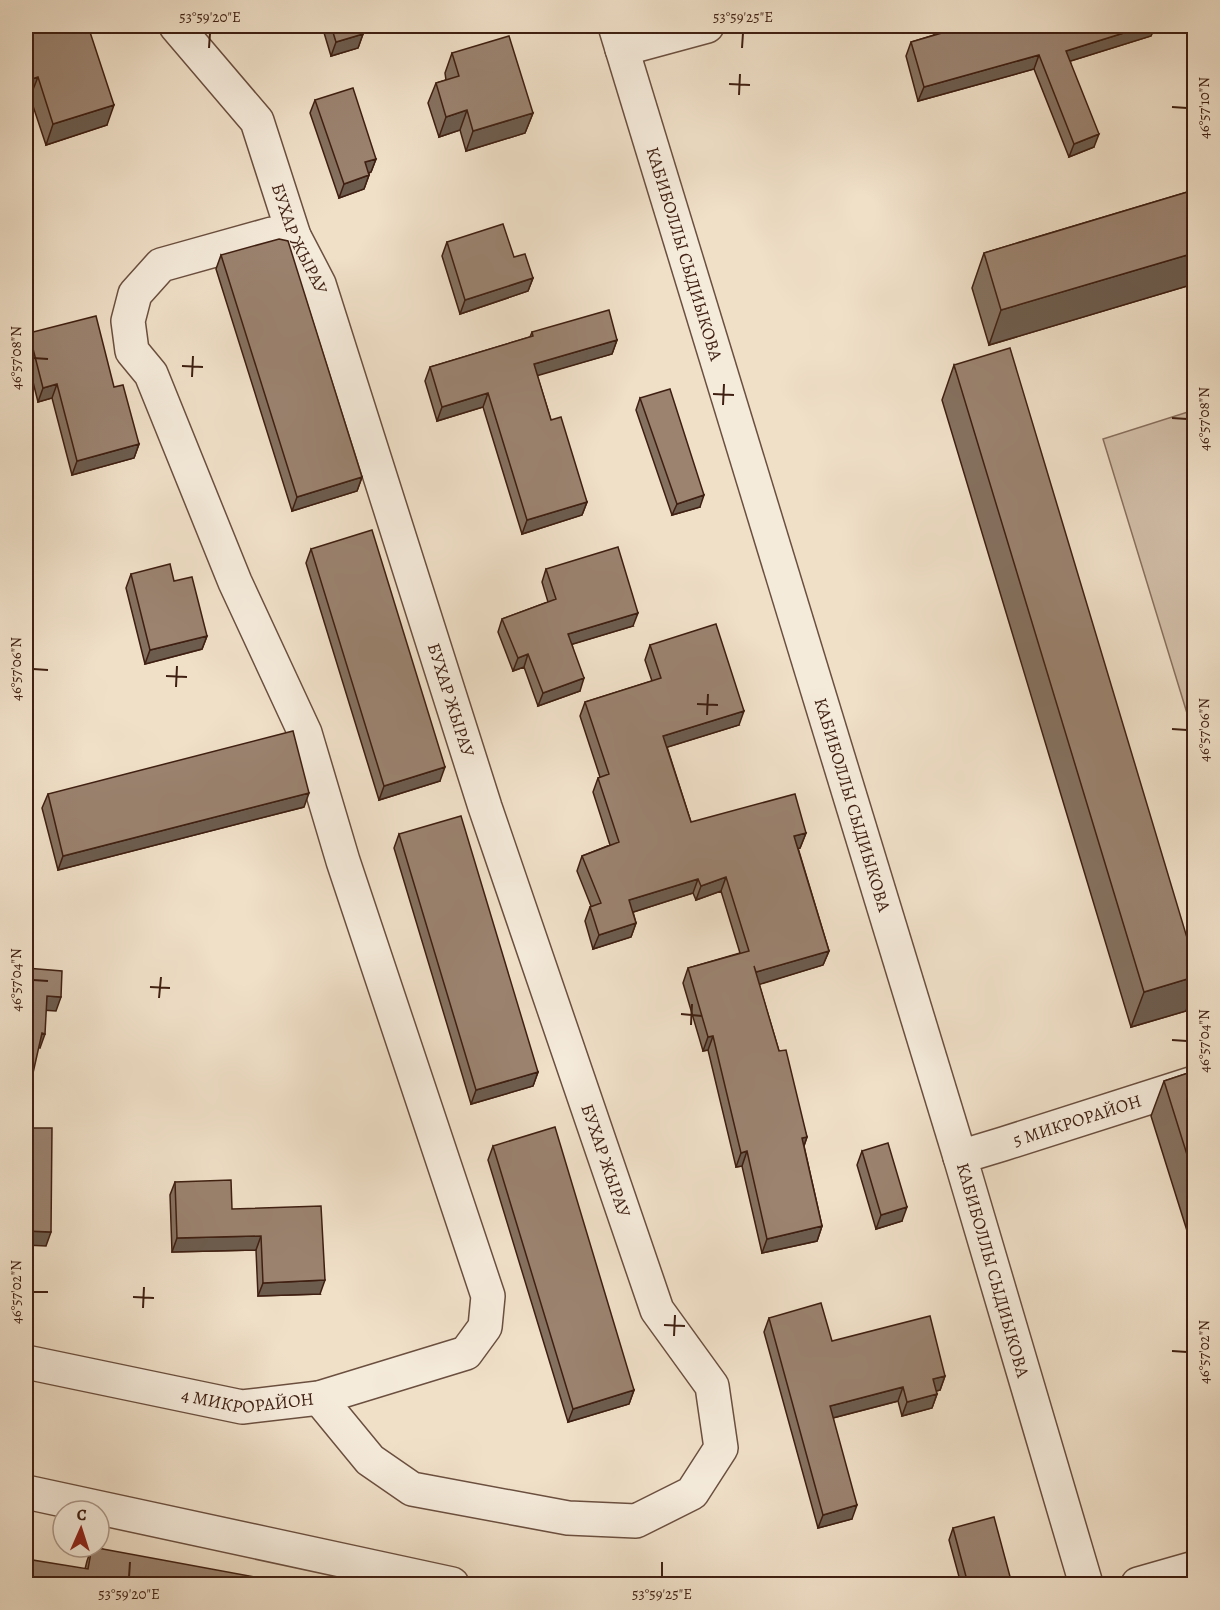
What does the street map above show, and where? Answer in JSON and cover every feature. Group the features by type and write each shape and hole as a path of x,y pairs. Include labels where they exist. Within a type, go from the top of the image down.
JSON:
{"street":[{"name":"БУХАР ЖЫРАУ","path":"176,26 257,121 294,236 319,284 485,807 657,1310 712,1386 721,1448 692,1493 636,1521 568,1518 412,1489 369,1460 319,1398"},
{"path":"618,37 706,26"},
{"name":"КАБИБОЛЛЫ СЫДИЫКОВА","path":"618,37 960,1157 1086,1584"},
{"name":"4 МИКРОРАЙОН","path":"26,1362 242,1407 319,1398 466,1353 485,1327 488,1296 343,861 305,733 235,582 151,374 132,351 128,321 135,294 161,266 272,234 294,236"},
{"name":"5 МИКРОРАЙОН","path":"960,1157 1194,1083"},
{"path":"26,1492 452,1584"},
{"path":"1138,1584 1194,1569"}],"shaded area":[{"path":"1194,410 1194,736 1103,439"}],"building":[{"path":"28,26 88,26 114,105 53,124 38,77 26,81 26,38 32,36"},
{"path":"331,26 361,26 363,34 336,42"},
{"path":"940,26 1146,26 1066,51 1099,134 1074,144 1039,55 924,87 911,42 942,33"},
{"path":"509,36 533,113 473,131 467,110 446,117 436,83 459,76 452,53"},
{"path":"353,88 376,159 365,162 369,175 344,184 315,100"},
{"path":"1194,190 1194,253 1001,310 984,253"},
{"path":"503,224 514,257 525,254 533,278 465,300 447,242"},
{"path":"279,239 288,241 362,477 297,497 221,255"},
{"path":"609,310 617,340 534,364 551,420 561,417 587,502 527,520 488,393 442,407 430,367 533,336 532,332"},
{"path":"96,316 114,387 123,385 139,444 77,461 57,384 43,388 29,333"},
{"path":"1010,348 1194,961 1194,977 1144,992 954,365"},
{"path":"670,389 704,495 677,504 640,398"},
{"path":"372,530 445,767 384,786 311,549"},
{"path":"618,547 638,613 568,634 584,678 543,693 528,654 518,658 502,619 556,599 546,569"},
{"path":"170,564 174,581 192,577 207,636 150,650 131,574"},
{"path":"716,624 744,711 663,736 691,822 795,794 806,833 794,836 829,951 756,972 754,966 779,1051 786,1050 807,1137 802,1138 822,1226 767,1239 747,1151 741,1153 713,1036 708,1037 688,968 749,951 726,877 701,886 698,879 629,900 636,923 599,935 590,907 601,903 582,856 619,842 598,778 609,774 585,702 661,678 650,645"},
{"path":"293,731 309,793 63,856 48,794"},
{"path":"461,816 538,1072 476,1090 399,834"},
{"path":"26,968 62,971 61,997 47,996 45,1034 42,1033 26,1104"},
{"path":"1194,1071 1194,1177 1164,1081"},
{"path":"555,1127 634,1390 573,1409 493,1146"},
{"path":"26,1128 52,1128 51,1232 26,1231"},
{"path":"888,1143 907,1207 881,1215 862,1151"},
{"path":"231,1180 232,1209 321,1206 325,1280 263,1283 261,1236 177,1238 175,1182"},
{"path":"821,1303 832,1341 930,1316 945,1376 933,1379 937,1394 907,1402 903,1387 830,1406 857,1505 823,1515 769,1318"},
{"path":"994,1517 1012,1584 968,1584 953,1528"},
{"path":"111,1551 260,1578 258,1584 26,1584 26,1559 88,1569 90,1559 111,1559"}]}
